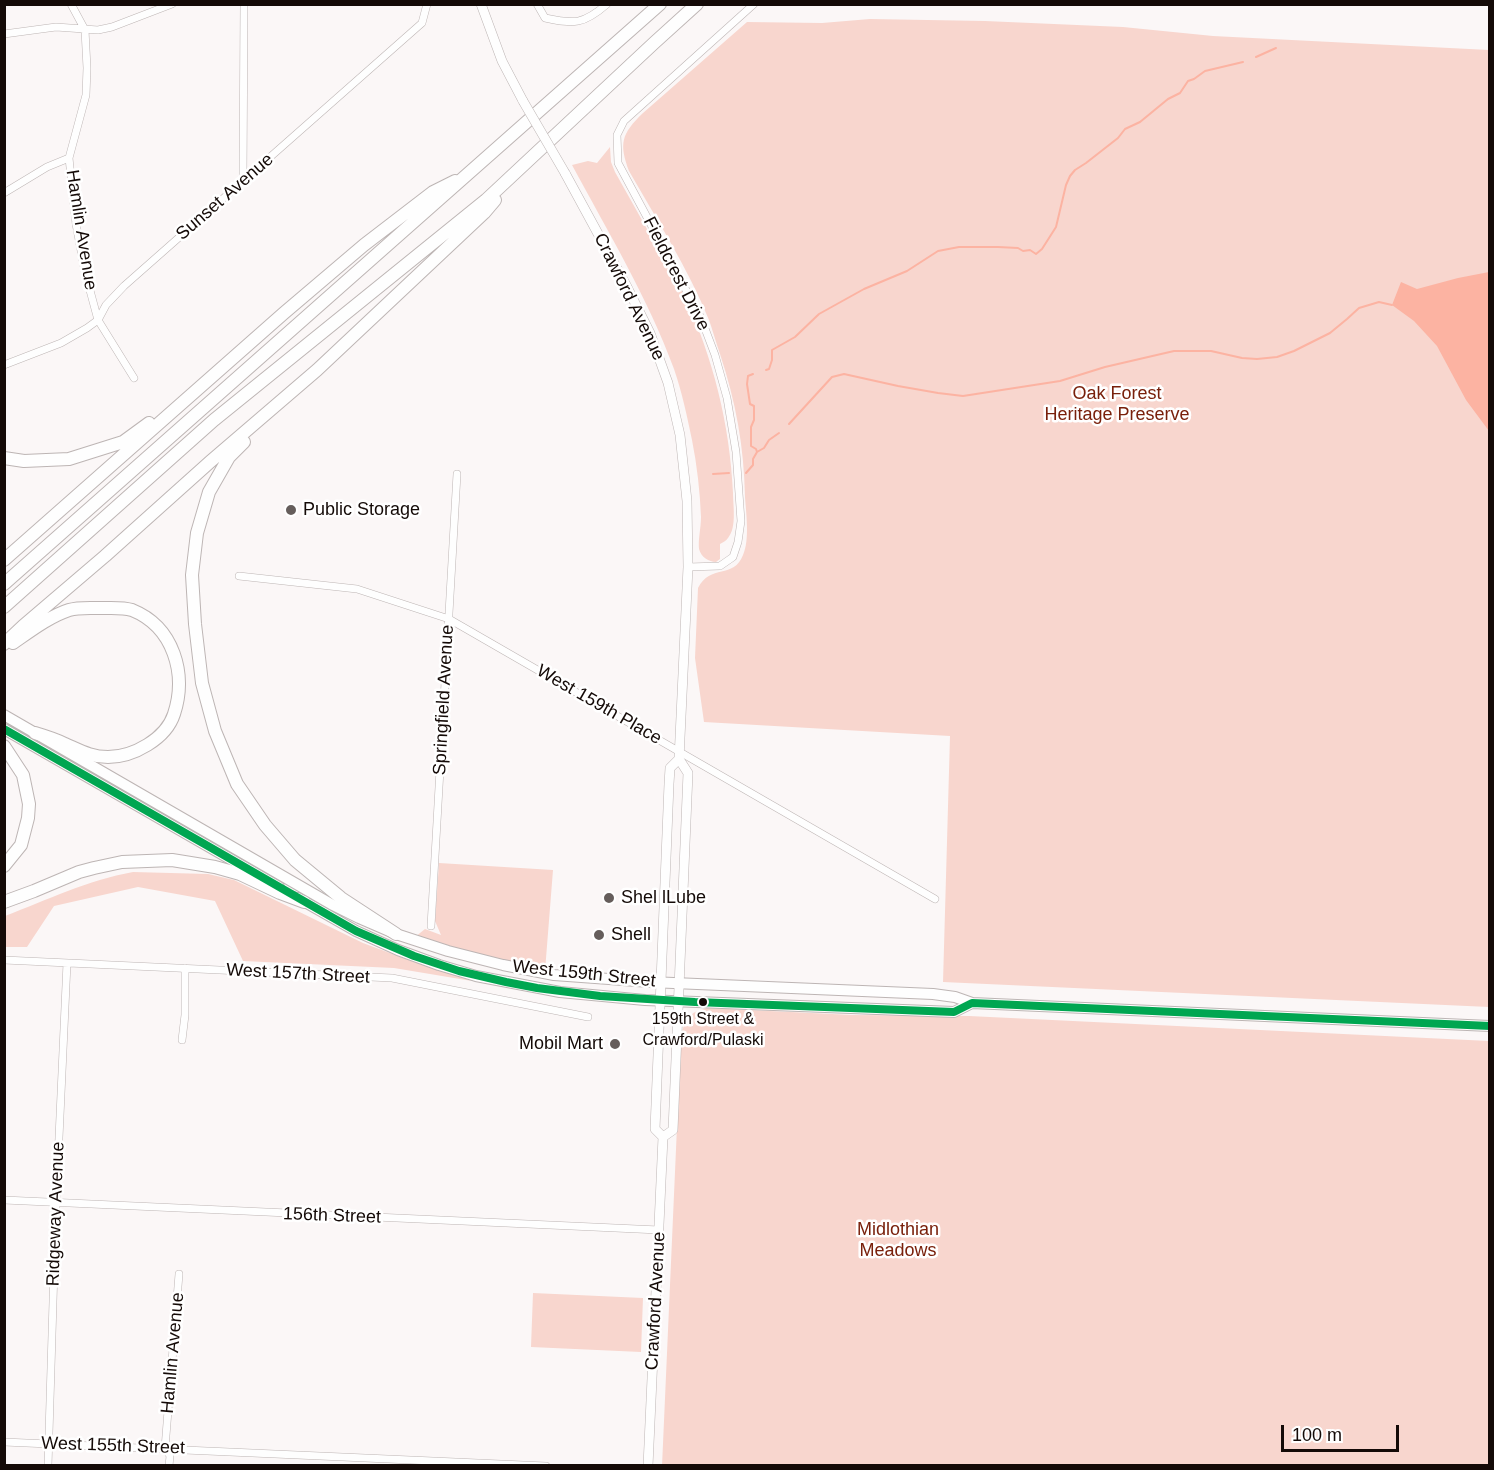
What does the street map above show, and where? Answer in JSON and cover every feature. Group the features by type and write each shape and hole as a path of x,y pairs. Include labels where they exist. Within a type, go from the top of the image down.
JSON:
{"highway":[{"path":"4,584 660,4"},
{"path":"4,606 214,420 486,200 697,4"},
{"path":"4,646 22,626 370,321 484,213 520,168"},
{"path":"4,560 364,245 433,192 468,175"},
{"path":"4,458 24,461 69,459 123,442 204,384"},
{"path":"289,394 230,457 209,492 197,532 192,574 202,682 215,731 237,784 265,825 304,868 341,898 396,934"},
{"path":"4,646 69,610 131,609 155,623 169,642 179,668 174,716 158,736 141,748 121,755 98,756 85,754 64,743 35,733"},
{"path":"4,746 23,775 28,804 28,818 21,845 4,866"},
{"path":"4,902 94,868 122,862 172,860 215,867 240,874 304,902"}],"main road":[{"name":"Crawford Avenue","path":"481,4 501,61 565,173 650,333 669,383 680,435 687,501 688,567 679,755 688,773 674,1130 663,1137"},
{"name":"West 159th Street","path":"4,715 358,918 396,934 448,951 503,965 543,973 600,979 933,994 954,996 972,1003 1490,1026"},
{"name":"West 159th Street","path":"4,729 356,931 398,950 467,973 560,992 660,1000 954,1012 972,1003"},
{"name":"Crawford Avenue","path":"648,1466 663,1137 655,1129 670,768 679,755"}],"street":[{"name":"Hamlin Avenue","path":"71,4 85,30 87,68 86,95 69,158 76,224 85,272 98,320 134,378"},
{"path":"4,34 56,27 98,30 112,27 172,4"},
{"path":"243,180 244,4"},
{"name":"Sunset Avenue","path":"4,365 62,343 98,320 106,305 124,286 422,23 427,4"},
{"path":"537,4 545,18 580,22 595,15 607,4"},
{"name":"Fieldcrest Drive","path":"688,567 720,566 733,557 741,521 736,452 727,398 701,318 618,163 617,135 624,121 754,4"},
{"path":"4,193 47,167 69,158"},
{"name":"Springfield Avenue","path":"431,926 457,474"},
{"name":"West 159th Place","path":"239,576 357,589 449,619 679,755 935,899"},
{"name":"West 157th Street","path":"4,960 392,978 588,1017"},
{"name":"Ridgeway Avenue","path":"48,1466 66,963"},
{"path":"182,1040 185,1016 185,968"},
{"name":"156th Street","path":"4,1200 659,1230"},
{"name":"Hamlin Avenue","path":"169,1466 170,1456 165,1448 179,1274"},
{"name":"West 155th Street","path":"4,1442 546,1466"}],"green space":[{"name":"Oak Forest Heritage Preserve","path":"870,19 1123,27 1213,36 1489,50 1489,1007 943,982 950,736 704,722 695,658 698,588 709,576 734,567 745,549 747,526 741,442 731,390 709,320 682,263 629,171 624,154 624,140 630,127 643,113 747,22 822,23"},
{"path":"610,147 611,162 615,172 684,295 703,343 718,392 728,442 734,516 733,528 726,540 720,544 720,559 716,562 706,558 699,549 701,517 697,469 686,413 674,369 640,291 572,165 588,161 597,163"},
{"path":"439,863 553,870 545,971 415,937 425,929 441,935 435,921"},
{"path":"133,872 208,874 234,880 363,943 472,981 394,968 243,961 215,901 138,887 54,906 27,947 5,947 5,916 84,885"},
{"name":"Midlothian Meadows","path":"707,1008 853,1015 969,1016 1489,1041 1489,1465 662,1466 681,1036 689,1017"},
{"path":"533,1293 643,1298 641,1352 531,1347"}],"shaded area":[{"path":"1490,272 1489,431 1466,400 1437,346 1414,321 1392,305 1401,282 1417,289"}],"waterway":[{"path":"1256,57 1276,48"},
{"path":"766,370 769,369 772,360 772,350 795,337 819,314 864,289 907,271 938,251 959,247 998,247 1030,250 1036,254 1042,249 1056,227 1066,185 1075,170 1118,138 1125,129 1140,122 1168,99 1180,93 1188,81 1205,71 1243,62"},
{"path":"789,424 832,377 844,374 898,386 963,396 1060,381 1105,367 1174,351 1211,351 1257,359 1277,357 1330,333 1359,308 1379,302 1392,305"},
{"path":"753,374 748,376 747,384 750,404 754,406 751,446 757,452"},
{"path":"746,473 753,465 757,452 779,433"},
{"path":"713,474 729,473"}],"transit line":[{"path":"4,729 356,931 414,956 459,971 506,982 600,996 695,1002 954,1012 972,1003 1490,1026"}],"place":[{"name":"Public Storage","path":"291,510"},
{"name":"Shel lLube","path":"609,898"},
{"name":"Shell","path":"599,935"},
{"name":"159th Street & Crawford/Pulaski","path":"703,1002"},
{"name":"Mobil Mart","path":"615,1044"}]}
